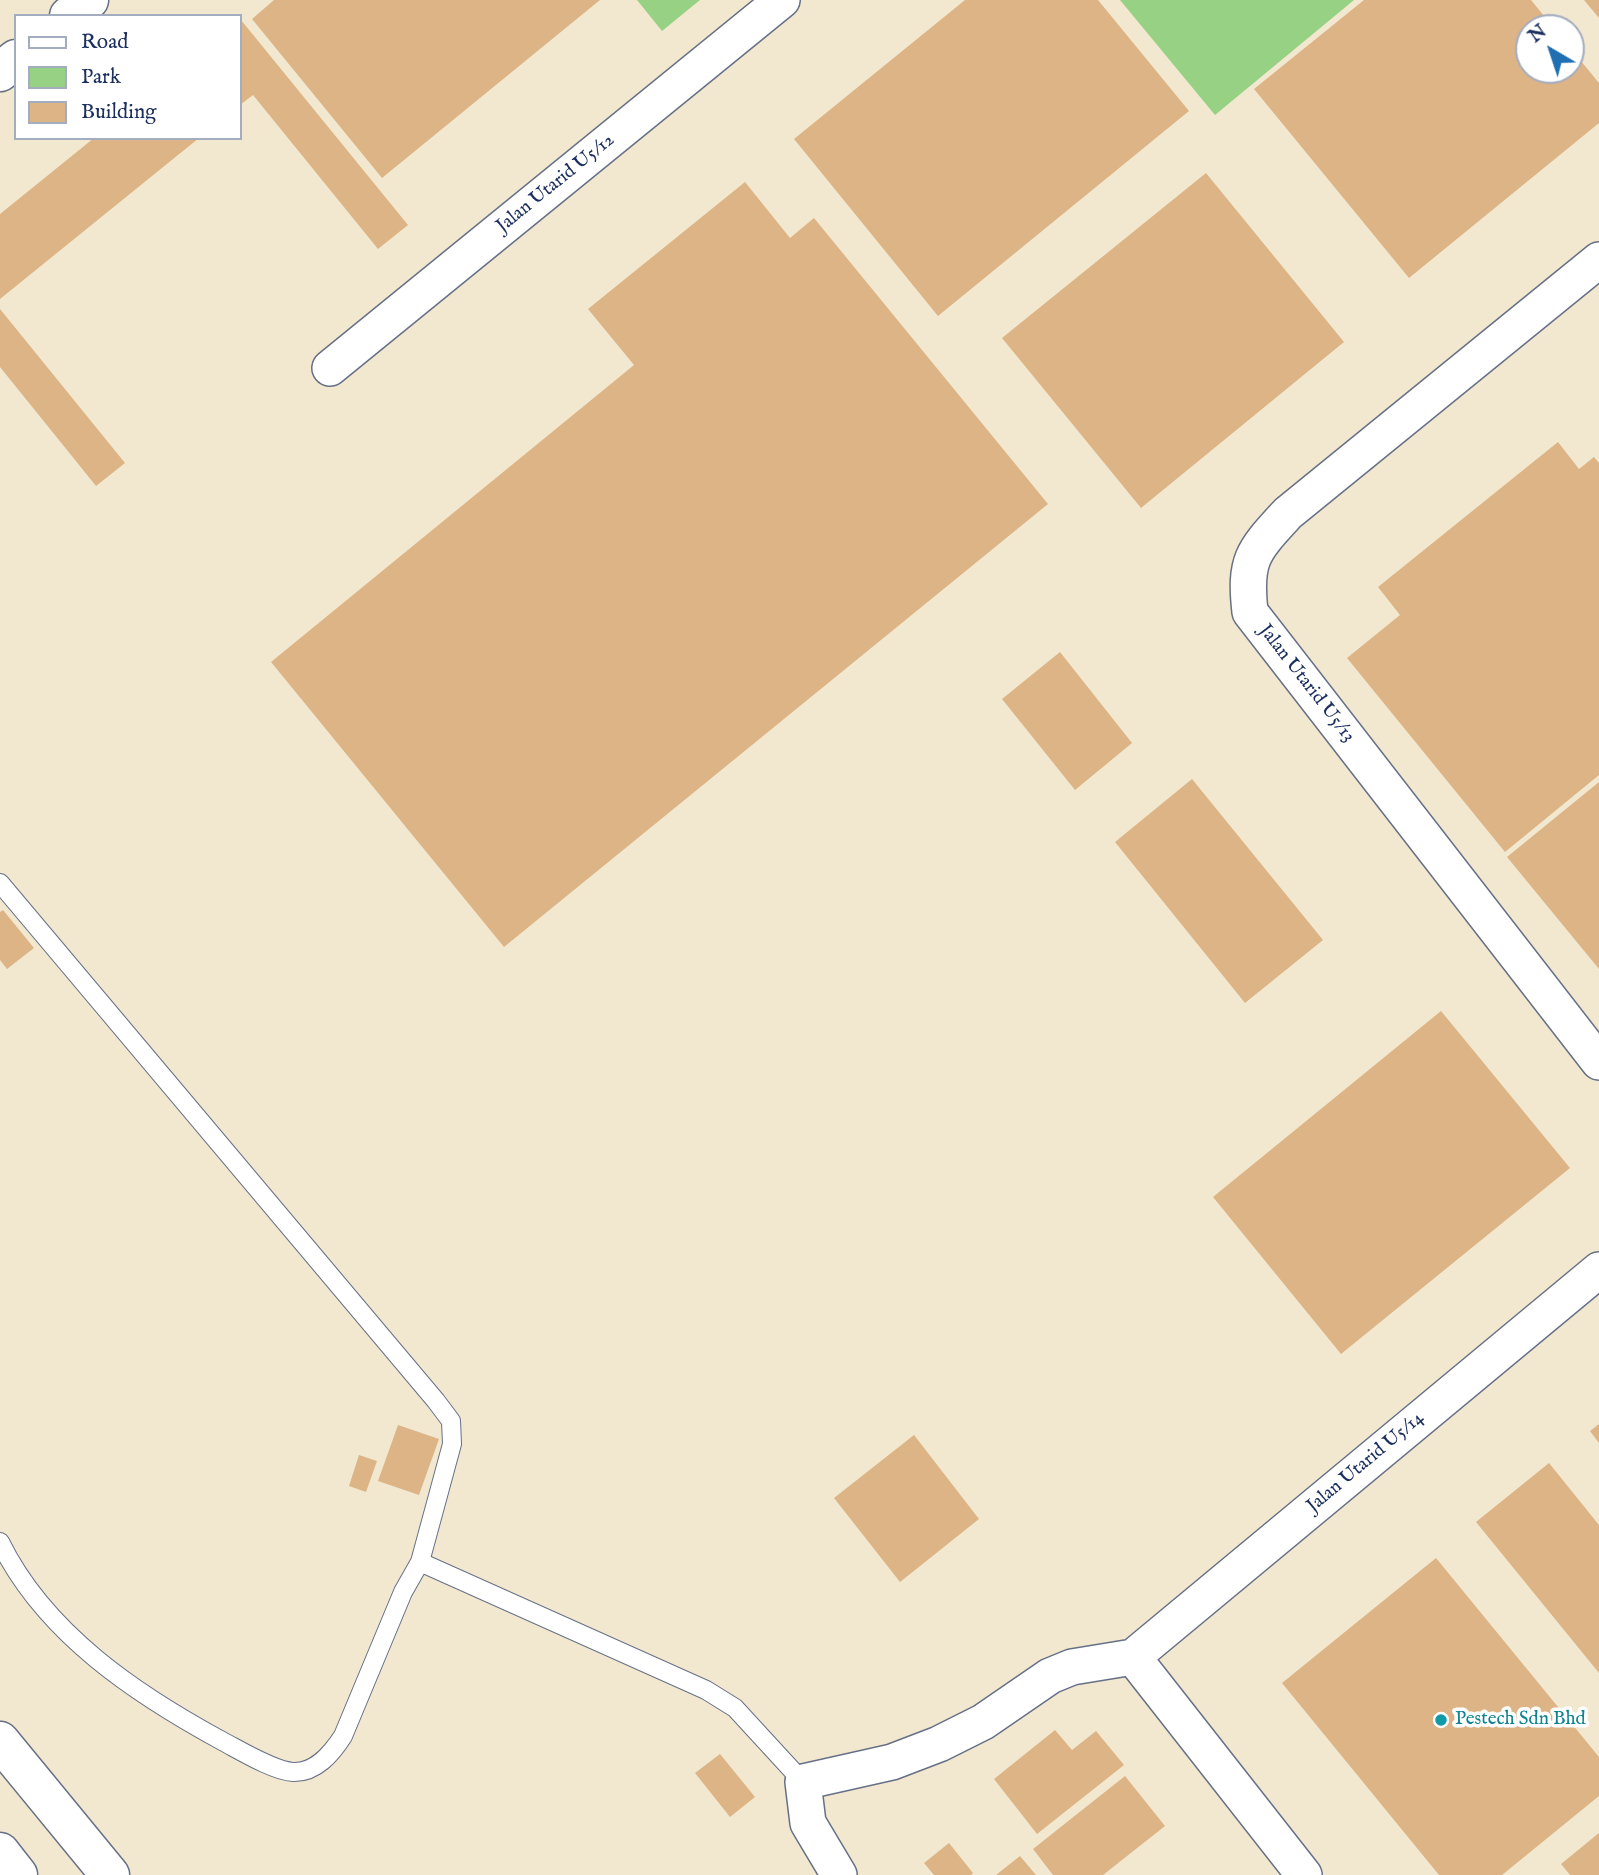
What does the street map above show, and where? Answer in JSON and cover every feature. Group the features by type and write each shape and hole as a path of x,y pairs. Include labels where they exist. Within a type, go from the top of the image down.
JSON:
{"street":[{"path":"72,14 89,0"},
{"name":"Jalan Utarid U5/12","path":"330,368 782,0"},
{"path":"0,72 14,61"},
{"name":"Jalan Utarid U5/13","path":"1599,260 1288,513 1256,548 1246,579 1250,612 1599,1062"},
{"name":"Jalan Utarid U5/14","path":"1133,1657 1599,1270"},
{"path":"839,1875 808,1823 803,1782 892,1762 939,1744 984,1722 1050,1676 1072,1667 1133,1657 1304,1875"},
{"path":"0,1741 110,1875"},
{"path":"0,1852 18,1875"}],"lane":[{"path":"0,883 178,1097 251,1178 451,1421 452,1444 420,1562 403,1592 342,1736 322,1762 292,1772 250,1756 173,1714 114,1673 82,1647 45,1608 9,1562 0,1542"},
{"path":"420,1562 706,1690 735,1708 803,1782"}],"green space":[{"path":"637,0 700,0 662,31"},
{"path":"1120,0 1354,0 1215,115"}],"building":[{"path":"274,0 600,0 382,178 252,19"},
{"path":"965,0 1098,0 1189,111 938,316 794,139"},
{"path":"1364,0 1531,0 1542,14 1515,14 1515,84 1585,84 1585,66 1599,83 1599,123 1409,278 1254,89"},
{"path":"1584,0 1599,0 1599,18"},
{"path":"242,21 408,225 378,249 253,95 242,103"},
{"path":"92,140 197,140 0,299 0,214"},
{"path":"1206,173 1344,342 1141,508 1002,338"},
{"path":"745,182 790,238 814,218 1048,504 504,947 271,662 634,365 588,309"},
{"path":"0,309 125,463 96,486 0,367"},
{"path":"1558,442 1579,469 1594,457 1599,463 1599,775 1505,852 1347,658 1400,615 1378,587"},
{"path":"1060,652 1132,743 1075,790 1002,699"},
{"path":"1192,779 1323,940 1245,1003 1115,842"},
{"path":"1599,782 1599,969 1507,857"},
{"path":"3,910 34,948 7,969 0,960 0,912"},
{"path":"1441,1011 1570,1168 1341,1354 1213,1197"},
{"path":"1599,1424 1599,1443 1590,1431"},
{"path":"398,1425 439,1439 419,1495 378,1481"},
{"path":"914,1435 979,1519 900,1582 834,1498"},
{"path":"359,1455 377,1461 366,1492 349,1486"},
{"path":"1549,1463 1599,1525 1599,1673 1476,1522"},
{"name":"Pestech Sdn Bhd","path":"1436,1558 1599,1757 1599,1796 1502,1875 1439,1875 1282,1683"},
{"path":"1055,1730 1072,1750 1096,1731 1124,1765 1037,1834 994,1779"},
{"path":"720,1754 755,1797 730,1817 695,1773"},
{"path":"1125,1776 1165,1826 1103,1875 1053,1875 1033,1849"},
{"path":"1599,1833 1599,1875 1570,1875 1561,1864"},
{"path":"949,1843 973,1873 971,1875 934,1875 924,1863"},
{"path":"1020,1856 1036,1875 996,1875"}],"place":[{"name":"Pestech Sdn Bhd","path":"1441,1720"}]}
